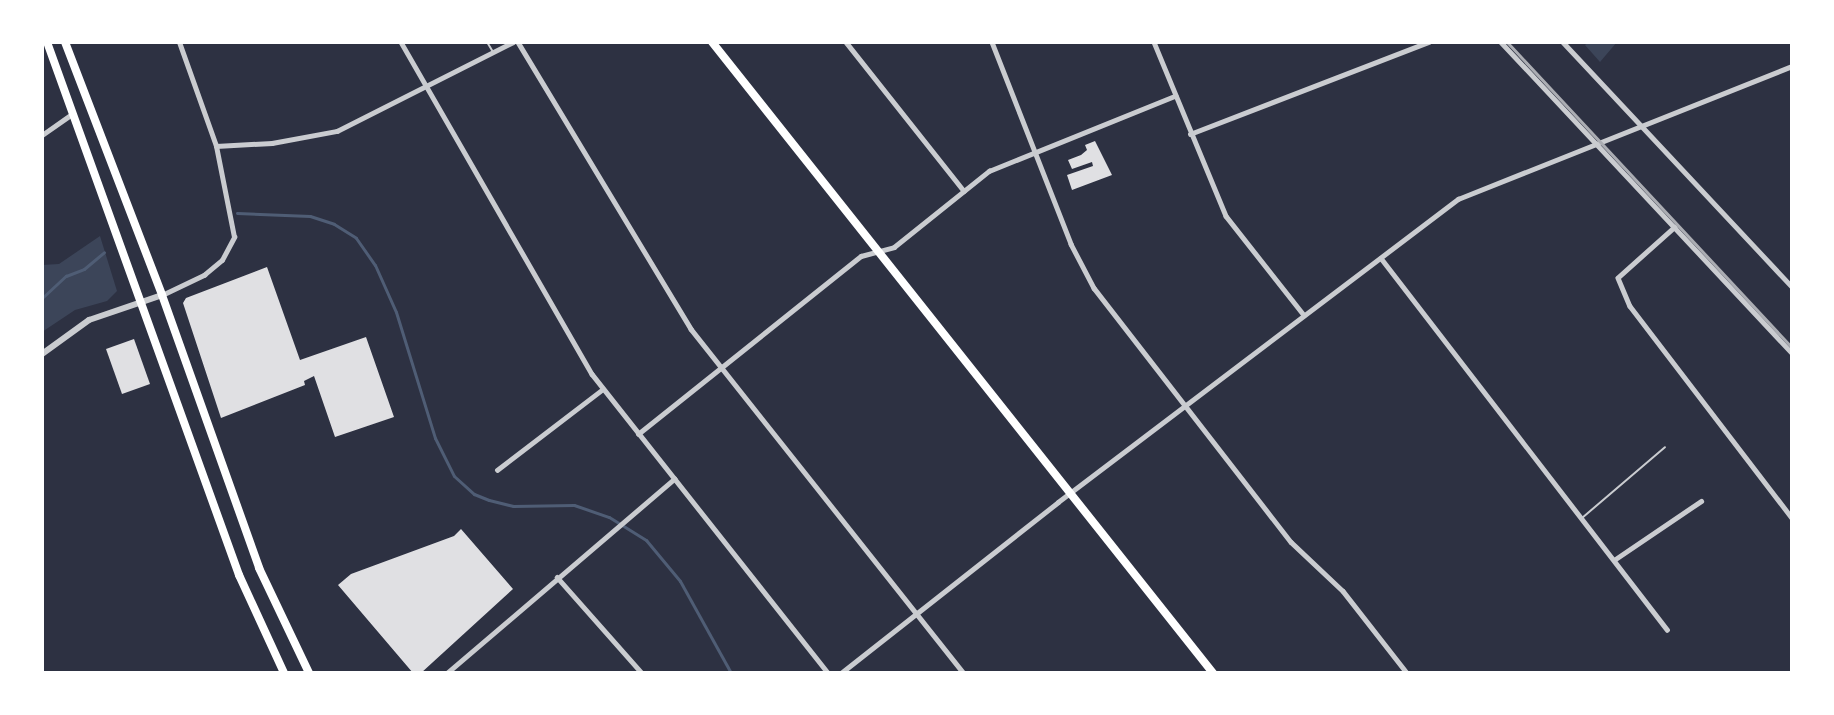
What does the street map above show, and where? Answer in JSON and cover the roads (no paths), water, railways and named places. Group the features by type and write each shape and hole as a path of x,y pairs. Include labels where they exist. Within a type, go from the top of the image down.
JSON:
{"main road":[{"path":"47,42 239,575 284,673"},
{"path":"65,42 162,295 259,568 309,673"},
{"path":"711,42 1209,672"}],"street":[{"path":"42,354 89,320 142,304 204,275 222,260 231,248 233,222 216,146 179,42"},
{"path":"401,42 424,86 603,389 828,673"},
{"path":"216,146 320,137 513,42"},
{"path":"518,42 691,329 964,673"},
{"path":"846,42 964,190"},
{"path":"993,42 1071,244 1094,288 1291,542 1343,591 1407,673"},
{"path":"1154,42 1174,96 1226,216 1304,315"},
{"path":"1190,134 1429,42"},
{"path":"1501,42 1792,353"},
{"path":"1563,42 1792,287"},
{"path":"841,673 1070,494 1458,199 1792,66"},
{"path":"638,434 861,256 894,247 989,171 1034,150 1174,96"},
{"path":"42,135 73,113"},
{"path":"1675,227 1618,278 1630,306 1792,518"},
{"path":"1381,258 1666,630"},
{"path":"497,471 603,389"},
{"path":"447,673 642,503 674,479"},
{"path":"1614,560 1701,501"},
{"path":"557,576 642,673"}],"lane":[{"path":"487,42 493,52"},
{"path":"1582,518 1665,447"}],"waterway":[{"path":"237,213 310,216 334,224 356,238 375,265 396,312 435,438 454,476 474,494 489,500 513,506 574,505 609,517 646,540 680,581 731,673"},
{"path":"42,298 66,276 84,269 104,252"}],"railway":[{"path":"1507,42 1792,348"}]}
